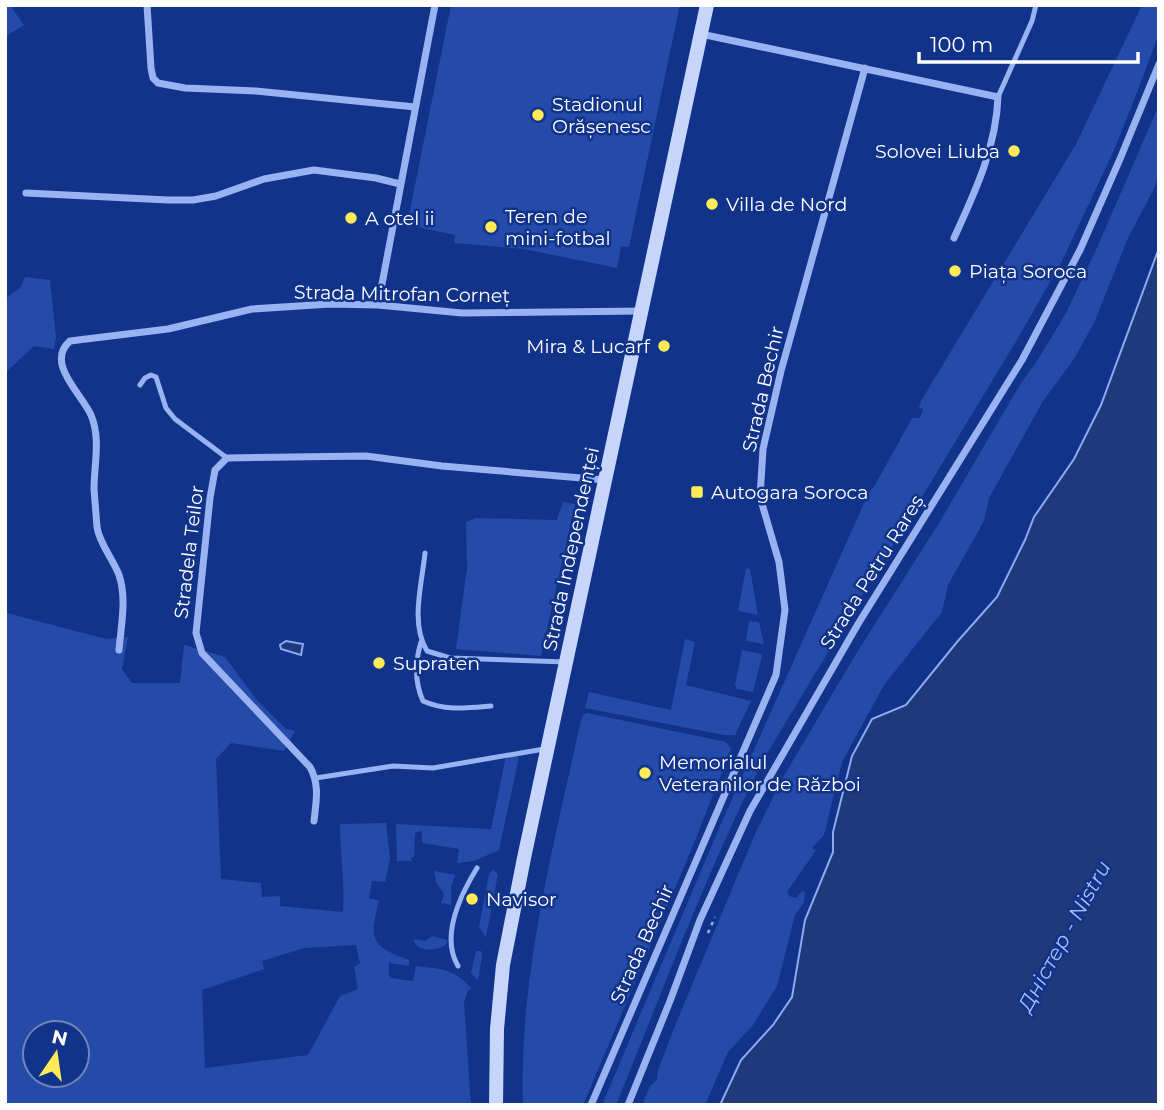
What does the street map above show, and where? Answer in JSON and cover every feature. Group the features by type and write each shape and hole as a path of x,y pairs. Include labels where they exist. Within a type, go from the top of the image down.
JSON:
{"main road":[{"name":"Strada Independenței","path":"496,1105 497,1029 503,965 707,5"}],"street":[{"path":"147,5 150,61 153,78 158,83 185,88 415,107"},
{"path":"378,305 435,5"},
{"path":"700,34 998,97 994,139 984,171 954,238"},
{"name":"Strada Petru Rareș","path":"628,1105 700,920 750,811 858,624 1022,360 1080,250 1121,159 1159,64"},
{"name":"Strada Bechir","path":"591,1105 776,676 785,610 779,562 760,497 763,449 781,371 865,68"},
{"path":"26,193 193,200 216,196 264,179 314,170 353,174 400,184"},
{"name":"Strada Mitrofan Corneț","path":"119,650 123,595 116,568 97,531 94,488 97,452 91,415 63,368 60,357 63,348 70,341 168,330 253,309 330,304 378,305 462,313 643,311"},
{"path":"227,458 366,456 442,466 606,480"},
{"name":"Stradela Teilor","path":"227,458 219,463 213,479 197,618 197,642 202,653 294,748 316,778"},
{"path":"314,821 316,778"}],"lane":[{"path":"998,97 1027,34 1036,5"},
{"path":"140,385 145,378 156,377 166,408 174,419 227,458"},
{"path":"425,553 418,625 421,642 427,651 450,657 566,663"},
{"path":"421,642 416,660 418,685 423,701 435,707 459,709 491,706"},
{"path":"316,778 393,766 433,768 547,749"},
{"path":"458,966 452,956 457,906 477,868"}],"path":[{"path":"707,936 716,914"}],"shaded area":[{"path":"5,5 10,5 24,25 5,37"},
{"name":"Stadionul Orășenesc","path":"451,5 680,5 629,247 621,246 617,268 524,249 454,243 455,235 407,225"},
{"path":"1142,5 1159,5 1159,34 1115,148 1062,261 766,755 706,884 616,1105 602,1105 720,826 869,492 912,418 920,418 923,409 919,408 921,401 1076,144"},
{"path":"1159,105 1159,175 1128,238 1094,323 1074,359 1043,401 989,498 984,521 948,585 942,612 884,685 842,762 824,835 812,848 816,850 787,892 789,896 796,898 802,891 805,892 804,902 795,915 777,986 753,1025 728,1052 705,1105 642,1105 650,1086 657,1080 658,1070 677,1021 755,834 782,779 1066,313"},
{"path":"25,277 50,280 56,338 54,349 34,346 5,373 5,299 21,287"},
{"path":"563,502 575,504 541,656 456,649 467,568 466,522 476,518 557,520"},
{"path":"746,568 750,569 758,615 738,611"},
{"path":"5,599 7,613 106,639 128,637 122,669 132,683 180,683 184,645 225,657 256,699 286,729 295,731 284,751 231,743 216,759 221,879 261,883 262,897 280,896 280,906 343,912 340,824 386,823 390,859 385,882 372,881 369,898 379,901 374,925 376,940 387,950 409,960 409,966 389,963 391,978 413,981 416,966 440,969 453,973 472,989 468,990 464,1002 471,1105 5,1105","holes":["356,945 360,963 354,967 358,989 340,996 308,1055 205,1068 202,990 264,969 262,961 304,948"]},
{"path":"749,621 759,622 764,644 746,641"},
{"path":"685,639 695,642 686,685 751,701 735,735 585,708 589,692 671,710"},
{"path":"742,650 762,656 753,692 737,689 735,685"},
{"path":"587,713 726,742 731,749 583,1105 523,1105 526,1010 539,916 579,729 583,715"},
{"path":"506,756 519,757 499,850 474,861 457,863 459,849 422,843 422,831 415,833 412,861 397,861 396,824 491,829"},
{"path":"493,870 498,874 486,937 479,927 489,874"},
{"path":"434,871 455,875 451,887 451,905 441,903 444,894 436,882"},
{"path":"432,936 447,940 446,945 427,950 415,944 413,939 425,941"},
{"path":"476,951 481,951 482,955 478,981 471,973"}],"water":[{"name":"Дністер - Nistru","path":"1159,248 1159,1105 720,1105 741,1060 773,1025 792,997 805,920 833,852 833,832 852,756 872,719 906,705 997,597 1034,517 1074,459 1101,405"},
{"path":"286,641 303,644 301,655 281,649 280,645"}],"place":[{"name":"Stadionul Orășenesc","path":"538,115"},
{"name":"Solovei Liuba","path":"1014,151"},
{"name":"Villa de Nord","path":"712,204"},
{"name":"A otel ii","path":"351,218"},
{"name":"Teren de mini-fotbal","path":"491,227"},
{"name":"Piața Soroca","path":"955,271"},
{"name":"Mira & Lucarf","path":"664,346"},
{"name":"Autogara Soroca","path":"697,492"},
{"name":"Supraten","path":"379,663"},
{"name":"Memorialul Veteranilor de Război","path":"645,773"},
{"name":"Navisor","path":"472,899"}]}
